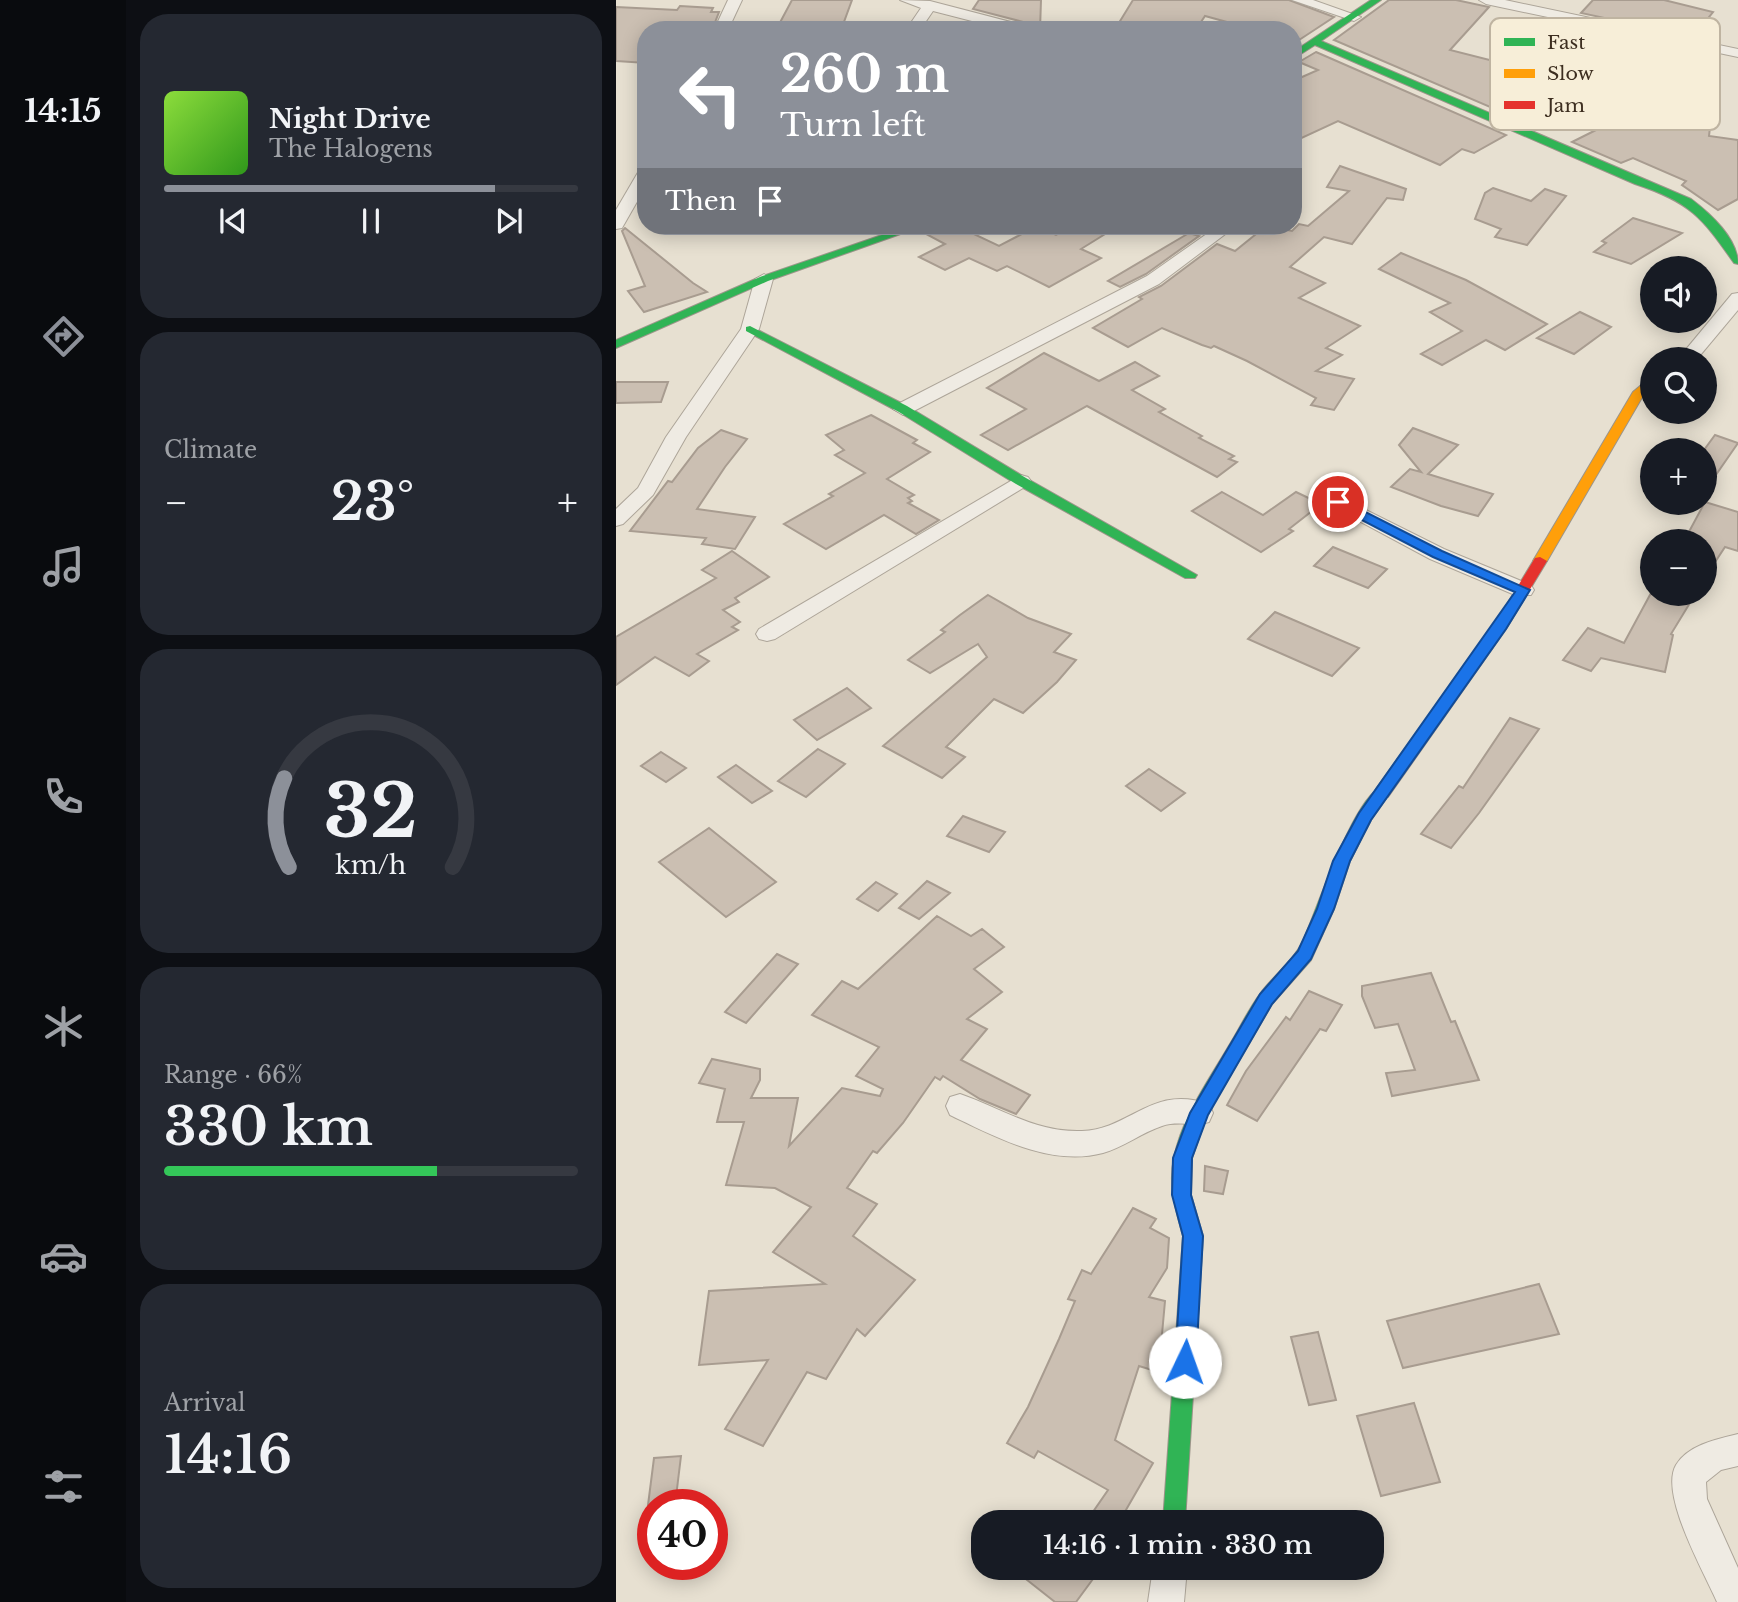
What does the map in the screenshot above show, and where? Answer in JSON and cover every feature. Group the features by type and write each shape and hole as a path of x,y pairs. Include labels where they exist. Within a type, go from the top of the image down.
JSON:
{"street":[{"path":"725,21 735,0"},
{"path":"907,0 991,21"},
{"path":"1299,0 1354,18"},
{"path":"1302,50 1354,18 1377,0"},
{"path":"1486,0 1572,18"},
{"path":"918,21 930,5"},
{"path":"1315,42 1490,118"},
{"path":"1720,49 1738,53"},
{"path":"1519,130 1639,182 1672,192 1707,215 1738,261"},
{"path":"616,223 637,187"},
{"path":"616,344 764,279 892,235"},
{"path":"903,410 1153,280 1216,235"},
{"path":"616,520 646,491 676,436 750,330 764,279"},
{"path":"1698,347 1738,298"},
{"path":"750,330 903,410 1021,481 1190,575"},
{"path":"1175,1510 1193,1236 1181,1195 1183,1158 1199,1113 1266,999 1305,955 1326,909 1342,861 1365,817 1501,626 1640,391"},
{"path":"767,634 1021,481"},
{"path":"1338,502 1437,554 1523,590"},
{"path":"960,1106 1014,1131 1041,1139 1077,1143 1104,1140 1166,1111 1179,1109 1199,1113"},
{"path":"1735,1602 1690,1500 1689,1474 1713,1456 1738,1450"},
{"path":"1166,1602 1169,1580"}],"building":[{"path":"792,0 852,0 844,21 781,21"},
{"path":"979,0 1041,0 1040,21 1019,21 973,9"},
{"path":"1133,0 1289,0 1334,17 1302,38 1302,21 1223,21 1205,16 1202,21 1120,21"},
{"path":"1389,0 1456,0 1489,7 1450,50 1490,60 1490,107 1334,40"},
{"path":"1593,0 1664,0 1713,12 1708,18 1604,18 1581,13"},
{"path":"680,6 713,8 711,12 719,12 716,21 637,21 637,62 616,61 616,7 677,10"},
{"path":"1316,52 1506,135 1474,153 1462,149 1440,165 1338,121 1302,138 1302,77 1318,70 1302,63 1302,60"},
{"path":"1596,130 1710,130 1709,136 1738,140 1738,199 1718,210 1682,185 1686,181 1633,158 1621,163 1572,142"},
{"path":"1340,166 1406,189 1403,200 1387,198 1352,244 1324,237 1290,267 1325,283 1299,298 1360,326 1326,348 1342,355 1316,371 1354,379 1334,410 1311,405 1316,398 1247,361 1162,328 1128,347 1093,328 1142,299 1139,297 1161,286 1217,244 1235,251 1255,235 1302,235 1302,225 1308,226 1349,191 1327,187"},
{"path":"1493,188 1531,201 1545,189 1566,196 1527,245 1495,237 1501,229 1475,219 1485,193"},
{"path":"1633,218 1682,233 1640,256 1631,264 1594,252 1606,243 1602,241"},
{"path":"625,228 707,292 644,312 628,291 645,286 622,231"},
{"path":"928,235 976,235 999,246 1020,235 1104,235 1081,249 1101,258 1049,287 1007,266 997,271 969,258 945,270 919,257 945,244"},
{"path":"1186,235 1199,236 1146,274 1120,287 1108,281"},
{"path":"1401,253 1466,280 1547,324 1505,350 1486,340 1442,365 1421,354 1462,331 1430,312 1450,303 1379,269"},
{"path":"1580,312 1611,327 1574,354 1537,338"},
{"path":"1044,353 1099,381 1135,362 1159,376 1132,390 1165,409 1159,412 1202,436 1199,438 1234,456 1229,459 1237,462 1217,477 1087,406 1008,450 981,435 1026,409 987,388"},
{"path":"616,382 668,382 661,402 616,403"},
{"path":"871,415 917,440 913,443 930,452 887,479 914,495 908,498 912,501 908,503 939,520 916,534 884,515 826,549 784,524 833,496 829,494 865,473 835,455 844,450 826,435"},
{"path":"1413,428 1458,445 1428,474 1493,494 1478,516 1441,506 1391,487 1410,469 1421,472 1399,445"},
{"path":"721,430 747,439 697,509 755,517 735,549 702,544 706,538 630,531 668,481 672,482 698,448"},
{"path":"1715,435 1738,443 1717,473 1717,438 1713,438"},
{"path":"1222,492 1263,515 1296,492 1321,504 1289,529 1293,531 1261,552 1192,511"},
{"path":"1717,506 1738,512 1738,551 1725,547 1717,559 1717,529 1690,529 1698,515 1717,515"},
{"path":"1333,547 1387,569 1368,588 1314,566"},
{"path":"732,551 769,577 735,598 739,602 723,610 740,622 732,627 738,630 697,654 709,661 689,676 655,657 616,685 616,637 716,578 702,570"},
{"path":"988,595 1028,618 1071,634 1054,652 1076,660 1057,682 1023,713 994,699 946,747 965,757 942,778 883,746 987,657 978,644 930,673 908,660 945,632 941,630"},
{"path":"1644,606 1688,606 1671,634 1673,635 1665,672 1601,658 1591,671 1563,660 1588,628 1624,643"},
{"path":"1275,612 1359,648 1332,676 1248,639"},
{"path":"847,688 871,708 817,740 794,720"},
{"path":"1510,718 1539,729 1479,813 1451,848 1421,834 1459,786 1463,788"},
{"path":"818,749 845,764 806,797 778,781"},
{"path":"661,752 686,768 666,782 641,766"},
{"path":"736,765 772,791 752,803 718,777"},
{"path":"1149,769 1185,793 1161,811 1126,786"},
{"path":"963,816 1005,832 989,852 947,836"},
{"path":"709,828 776,882 726,917 659,862"},
{"path":"927,881 950,893 919,919 899,908"},
{"path":"876,882 897,894 878,911 857,899"},
{"path":"937,916 971,936 982,929 1004,947 974,969 1002,992 967,1019 987,1029 961,1060 1030,1095 1016,1114 980,1099 943,1076 940,1080 935,1077 903,1123 877,1153 873,1151 847,1188 877,1204 853,1236 915,1280 865,1336 857,1329 826,1379 807,1372 763,1446 725,1429 768,1360 699,1365 709,1291 825,1284 773,1252 811,1207 775,1188 726,1185 744,1122 717,1122 725,1089 699,1083 712,1059 760,1069 760,1080 751,1098 798,1098 789,1146 842,1088 880,1096 883,1089 856,1076 879,1047 812,1015 842,981 858,989"},
{"path":"777,954 798,964 746,1023 725,1012"},
{"path":"1431,973 1451,1022 1455,1021 1479,1080 1392,1096 1386,1073 1415,1070 1398,1024 1375,1028 1362,996 1362,986"},
{"path":"1309,991 1342,1005 1326,1031 1320,1029 1257,1121 1227,1105 1246,1071 1286,1017 1290,1020"},
{"path":"1205,1166 1228,1171 1223,1194 1204,1191"},
{"path":"1133,1208 1156,1219 1150,1228 1169,1238 1167,1268 1149,1297 1165,1301 1161,1345 1152,1370 1139,1366 1115,1440 1153,1463 1126,1510 1094,1510 1108,1490 1038,1451 1034,1458 1007,1443 1028,1407 1059,1339 1075,1301 1068,1299 1082,1270 1091,1274"},
{"path":"1539,1284 1559,1334 1403,1368 1387,1321"},
{"path":"1318,1332 1336,1400 1309,1405 1291,1337"},
{"path":"1414,1403 1440,1482 1381,1496 1357,1416"},
{"path":"681,1456 677,1489 650,1489 654,1458"},
{"path":"1027,1580 1092,1580 1076,1602 1055,1602"}],"traffic: fast":[{"path":"1302,50 1377,0"},
{"path":"1315,42 1490,118"},
{"path":"1519,130 1688,202 1708,219 1738,261"},
{"path":"616,344 764,279 892,235"},
{"path":"750,329 903,409 1021,481 1190,575"},
{"path":"1175,1510 1193,1236 1181,1195 1183,1158 1199,1113 1266,999 1305,955 1326,909 1342,861 1365,817 1382,793"}],"traffic: slow":[{"path":"1540,561 1640,391"}],"traffic: jam":[{"path":"1382,793 1501,626 1540,561"}],"route":[{"path":"1185,1362 1193,1236 1181,1195 1183,1158 1199,1113 1266,999 1305,955 1326,909 1342,861 1365,817 1501,626 1523,590 1437,554 1338,502"}]}
